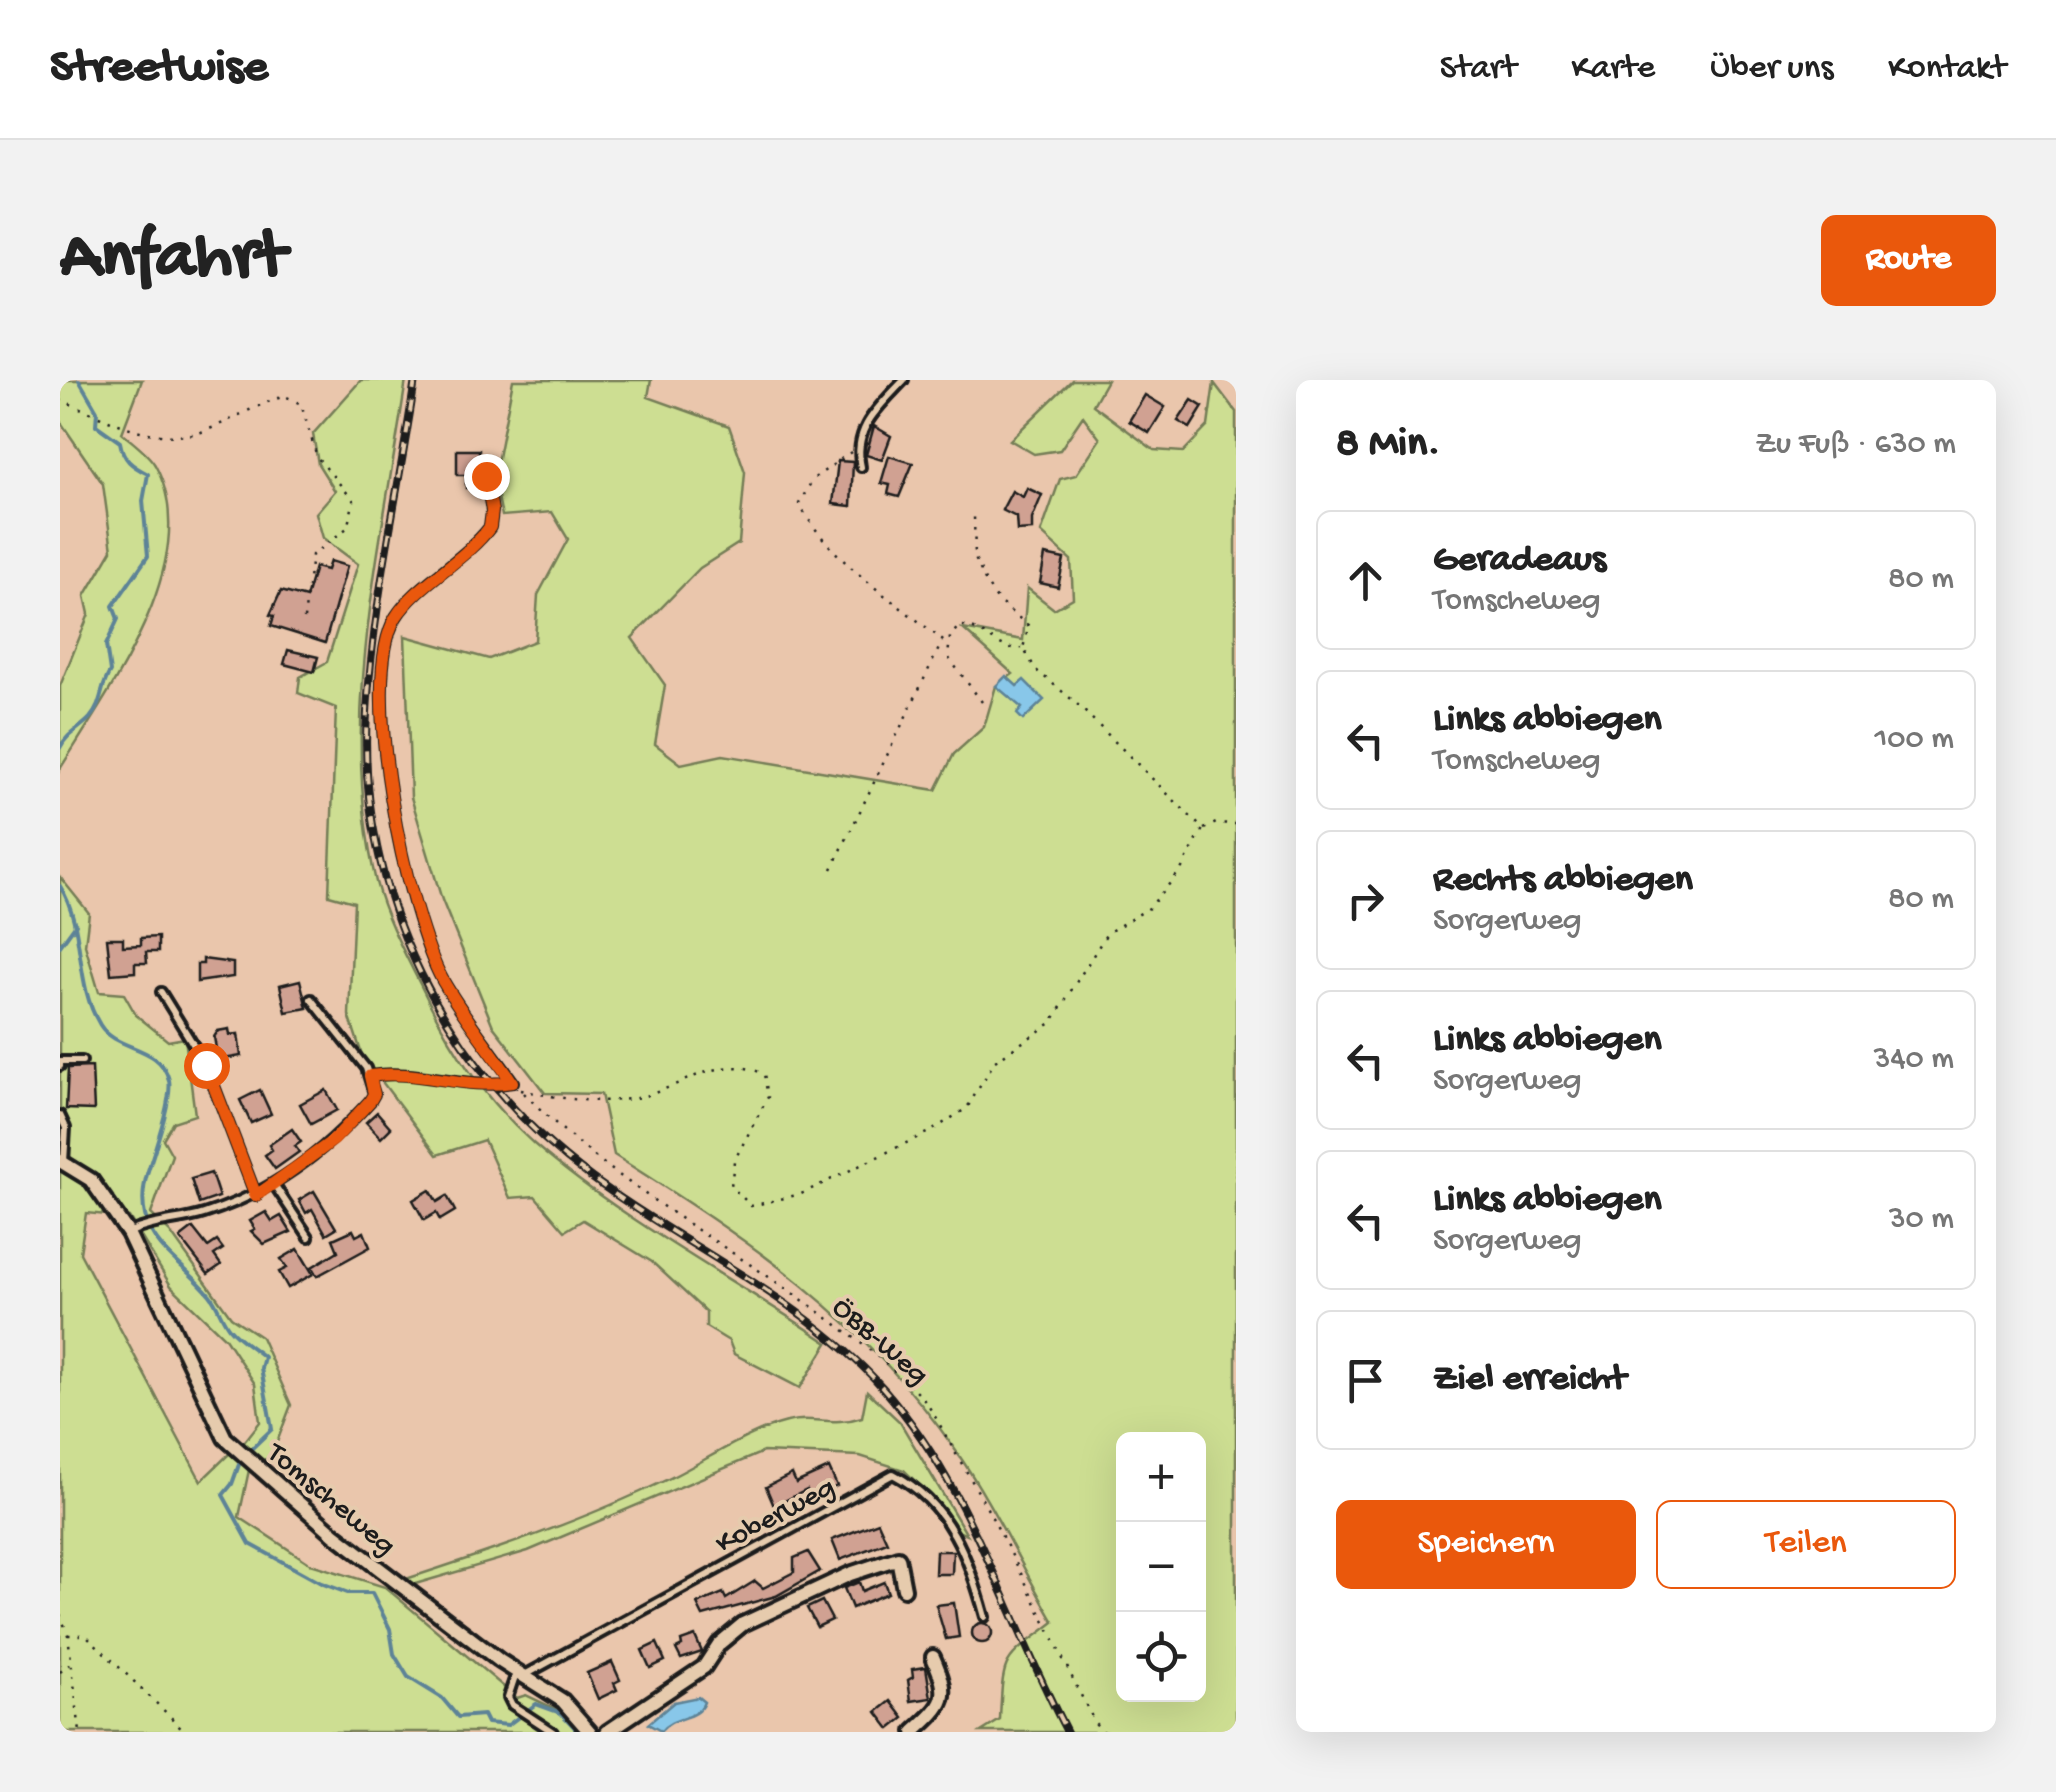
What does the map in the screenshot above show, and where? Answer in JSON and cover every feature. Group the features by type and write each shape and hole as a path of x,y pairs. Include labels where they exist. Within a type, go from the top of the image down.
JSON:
{"street":[{"name":"Tomscheweg","path":"62,1162 91,1180 135,1230 224,1438 334,1534 520,1674 563,1700 597,1731 704,1667 719,1644 743,1624 850,1574 898,1558 904,1589"},
{"path":"914,1732 929,1727 945,1692 933,1657"}],"lane":[{"path":"861,467 857,449 871,415 904,380"},
{"path":"370,1076 388,1073 492,1086 512,1082 443,980 422,932 400,848 382,694 396,618 490,527 492,511 486,476"},
{"path":"162,992 206,1065 256,1196"},
{"path":"135,1230 200,1216 275,1186 334,1140 370,1101 374,1094 370,1076 311,999"},
{"path":"60,1066 60,1061 82,1061"},
{"path":"60,1115 66,1128 62,1162"},
{"path":"275,1186 309,1237"},
{"name":"Koberweg","path":"520,1674 894,1474 916,1488 947,1521 971,1566 986,1617"},
{"path":"520,1674 508,1697 520,1711 552,1732"}],"path":[{"path":"60,400 166,438 208,430 284,396 300,404 317,456 354,501 347,528 312,555 304,619"},
{"path":"857,449 813,479 799,504 813,529 853,572 948,645"},
{"path":"974,516 975,558 999,602 1030,626 1024,648 1036,670 1075,702 1203,830"},
{"path":"982,702 959,678 948,657 948,645 959,626 970,626 1011,650 1024,648"},
{"path":"832,869 942,640"},
{"path":"521,1090 570,1101 633,1100 711,1070 744,1065 764,1074 768,1097 734,1161 731,1186 751,1206 802,1194 933,1130 966,1108 995,1061 1051,1023 1108,933 1149,908 1171,883 1203,830 1216,823 1236,824"},
{"name":"ÖBB-Weg","path":"512,1082 590,1156 726,1252 811,1304 919,1393 978,1490 1094,1723 1104,1732"},
{"path":"60,1614 68,1635 80,1732"},
{"path":"68,1635 86,1635 186,1732"},
{"path":"60,1672 71,1663"}],"green space":[{"path":"60,380 142,380 122,433 155,465 168,502 168,541 160,582 145,623 60,769 60,686 89,614 85,596 112,550 103,484 60,421"},
{"path":"361,380 406,380 367,631 362,694 365,820 376,882 390,922 456,1051 516,1127 604,1198 828,1343 800,1388 734,1354 729,1341 706,1327 706,1312 652,1262 583,1220 565,1231 535,1196 510,1198 484,1140 437,1155 362,1055 349,1015 354,902 329,895 336,708 298,693 300,677 327,662 358,564 323,538 316,513 335,491 318,464 313,434"},
{"path":"513,380 651,380 648,397 729,426 745,472 739,543 700,568 632,638 665,685 655,744 681,764 723,755 936,790 954,754 984,727 996,686 1013,674 963,629 1023,640 1027,588 1054,609 1073,598 1071,560 1041,533 1060,479 1076,475 1100,439 1083,416 1060,450 1034,454 1010,440 1072,380 1107,380 1093,405 1154,450 1183,452 1208,426 1214,383 1236,412 1236,1732 981,1732 1000,1720 1009,1660 1054,1622 956,1451 920,1403 843,1321 757,1251 614,1155 601,1094 545,1093 493,1026 442,900 411,797 405,636 489,659 535,641 538,595 568,539 552,512 502,516 494,478"},
{"path":"60,877 89,913 85,945 99,992 124,994 136,1015 168,1041 185,1038 195,1115 173,1122 163,1139 172,1155 151,1214 170,1232 231,1317 261,1337 291,1405 271,1458 258,1461 241,1446 260,1422 255,1384 225,1338 171,1286 129,1217 86,1213 80,1253 201,1481 230,1453 249,1470 239,1517 311,1564 385,1587 517,1698 526,1695 564,1713 583,1732 60,1732"},
{"path":"867,1391 900,1422 967,1535 955,1530 945,1510 904,1470 860,1456 763,1452 528,1551 405,1587 400,1581 571,1522 771,1427 796,1420 842,1421 862,1417"}],"water":[{"path":"1006,676 1017,686 1024,680 1044,700 1023,720 1017,714 1022,708 996,686"},
{"path":"698,1697 704,1702 691,1715 661,1731 648,1724 674,1702"}],"building":[{"path":"1145,395 1165,407 1149,433 1129,421"},
{"path":"1192,400 1203,407 1190,428 1178,421"},
{"path":"874,426 891,436 882,460 866,455"},
{"path":"457,450 479,450 479,488 466,488 466,475 457,475"},
{"path":"889,456 913,463 899,497 888,494 890,485 881,483"},
{"path":"838,461 853,462 851,506 833,504"},
{"path":"1027,488 1042,495 1032,519 1032,530 1017,531 1016,517 1002,510 1012,491 1023,497"},
{"path":"1045,555 1064,559 1058,587 1040,583"},
{"path":"330,561 347,566 325,643 271,626 274,616 270,615 281,591 306,598 315,567 327,570"},
{"path":"288,650 318,657 314,672 284,664"},
{"path":"158,937 158,952 146,952 147,963 135,963 135,972 111,974 107,938 123,938 123,946 141,945 141,938"},
{"path":"203,959 233,963 233,977 197,982 197,964 203,964"},
{"path":"300,980 307,1008 286,1012 280,985"},
{"path":"229,1029 230,1035 238,1034 241,1056 218,1060 214,1037 218,1031"},
{"path":"92,1067 94,1110 66,1109 68,1068"},
{"path":"260,1090 271,1114 251,1123 240,1100"},
{"path":"326,1090 337,1110 311,1124 300,1104"},
{"path":"377,1112 391,1128 381,1138 366,1122"},
{"path":"292,1129 301,1142 295,1146 299,1152 275,1169 265,1155 272,1150 269,1145"},
{"path":"211,1173 219,1197 199,1204 191,1179"},
{"path":"430,1190 437,1202 447,1196 455,1211 440,1220 436,1213 424,1220 413,1200"},
{"path":"314,1191 336,1228 326,1234 312,1209 306,1213 299,1200"},
{"path":"266,1212 272,1221 281,1216 291,1232 264,1244 251,1231 255,1229 250,1221"},
{"path":"193,1228 208,1247 217,1241 223,1249 214,1255 221,1265 208,1274 180,1238"},
{"path":"353,1230 356,1236 364,1232 370,1247 317,1276 312,1267 338,1251 333,1239"},
{"path":"298,1249 313,1274 288,1288 279,1272 287,1268 281,1259"},
{"path":"829,1468 837,1486 811,1499 807,1490 774,1506 766,1487 792,1474 796,1483"},
{"path":"878,1522 887,1542 840,1560 832,1540"},
{"path":"936,1551 953,1551 952,1574 935,1574"},
{"path":"808,1552 820,1571 776,1596 703,1616 697,1604 723,1593 726,1599 755,1581 763,1588 794,1572 794,1558"},
{"path":"859,1582 862,1591 884,1582 888,1593 852,1608 844,1588"},
{"path":"822,1601 832,1620 817,1627 807,1608"},
{"path":"954,1603 959,1637 946,1639 936,1605"},
{"path":"978,1623 986,1623 992,1633 986,1643 978,1643 972,1637 972,1629"},
{"path":"695,1636 702,1652 681,1659 676,1649 682,1646 681,1641"},
{"path":"657,1643 665,1661 650,1668 642,1650"},
{"path":"612,1662 620,1680 614,1683 617,1690 598,1699 587,1673"},
{"path":"926,1667 931,1698 911,1701 908,1680 913,1677 912,1669"},
{"path":"891,1701 904,1718 890,1729 877,1712"}],"waterway":[{"path":"60,748 97,707 110,672 106,645 118,619 113,606 148,556 143,501 148,474 129,462 120,442 96,425 97,411 79,380"},
{"path":"60,886 74,920 86,991 100,1025 107,1034 157,1060 169,1080 165,1112 143,1196 151,1231 210,1295 229,1328 264,1357 261,1368 272,1429 248,1452"},
{"path":"60,946 76,924"},
{"path":"241,1459 232,1484 223,1495 250,1544 321,1583 348,1593 372,1593 390,1629 394,1654 408,1677 442,1698 458,1717 483,1715 487,1723 508,1725 536,1704 561,1713 579,1732"}],"railway":[{"path":"415,380 387,546 367,712 368,780 377,847 395,911 421,973 454,1032 494,1086 540,1135 629,1204 781,1300 851,1356 883,1388 914,1427 964,1510 1067,1732"}],"route":[{"path":"206,1065 256,1196 334,1140 374,1094 370,1076 388,1073 492,1086 512,1082 443,980 422,932 400,848 382,694 386,650 396,618 490,527 492,511 486,476"}]}
